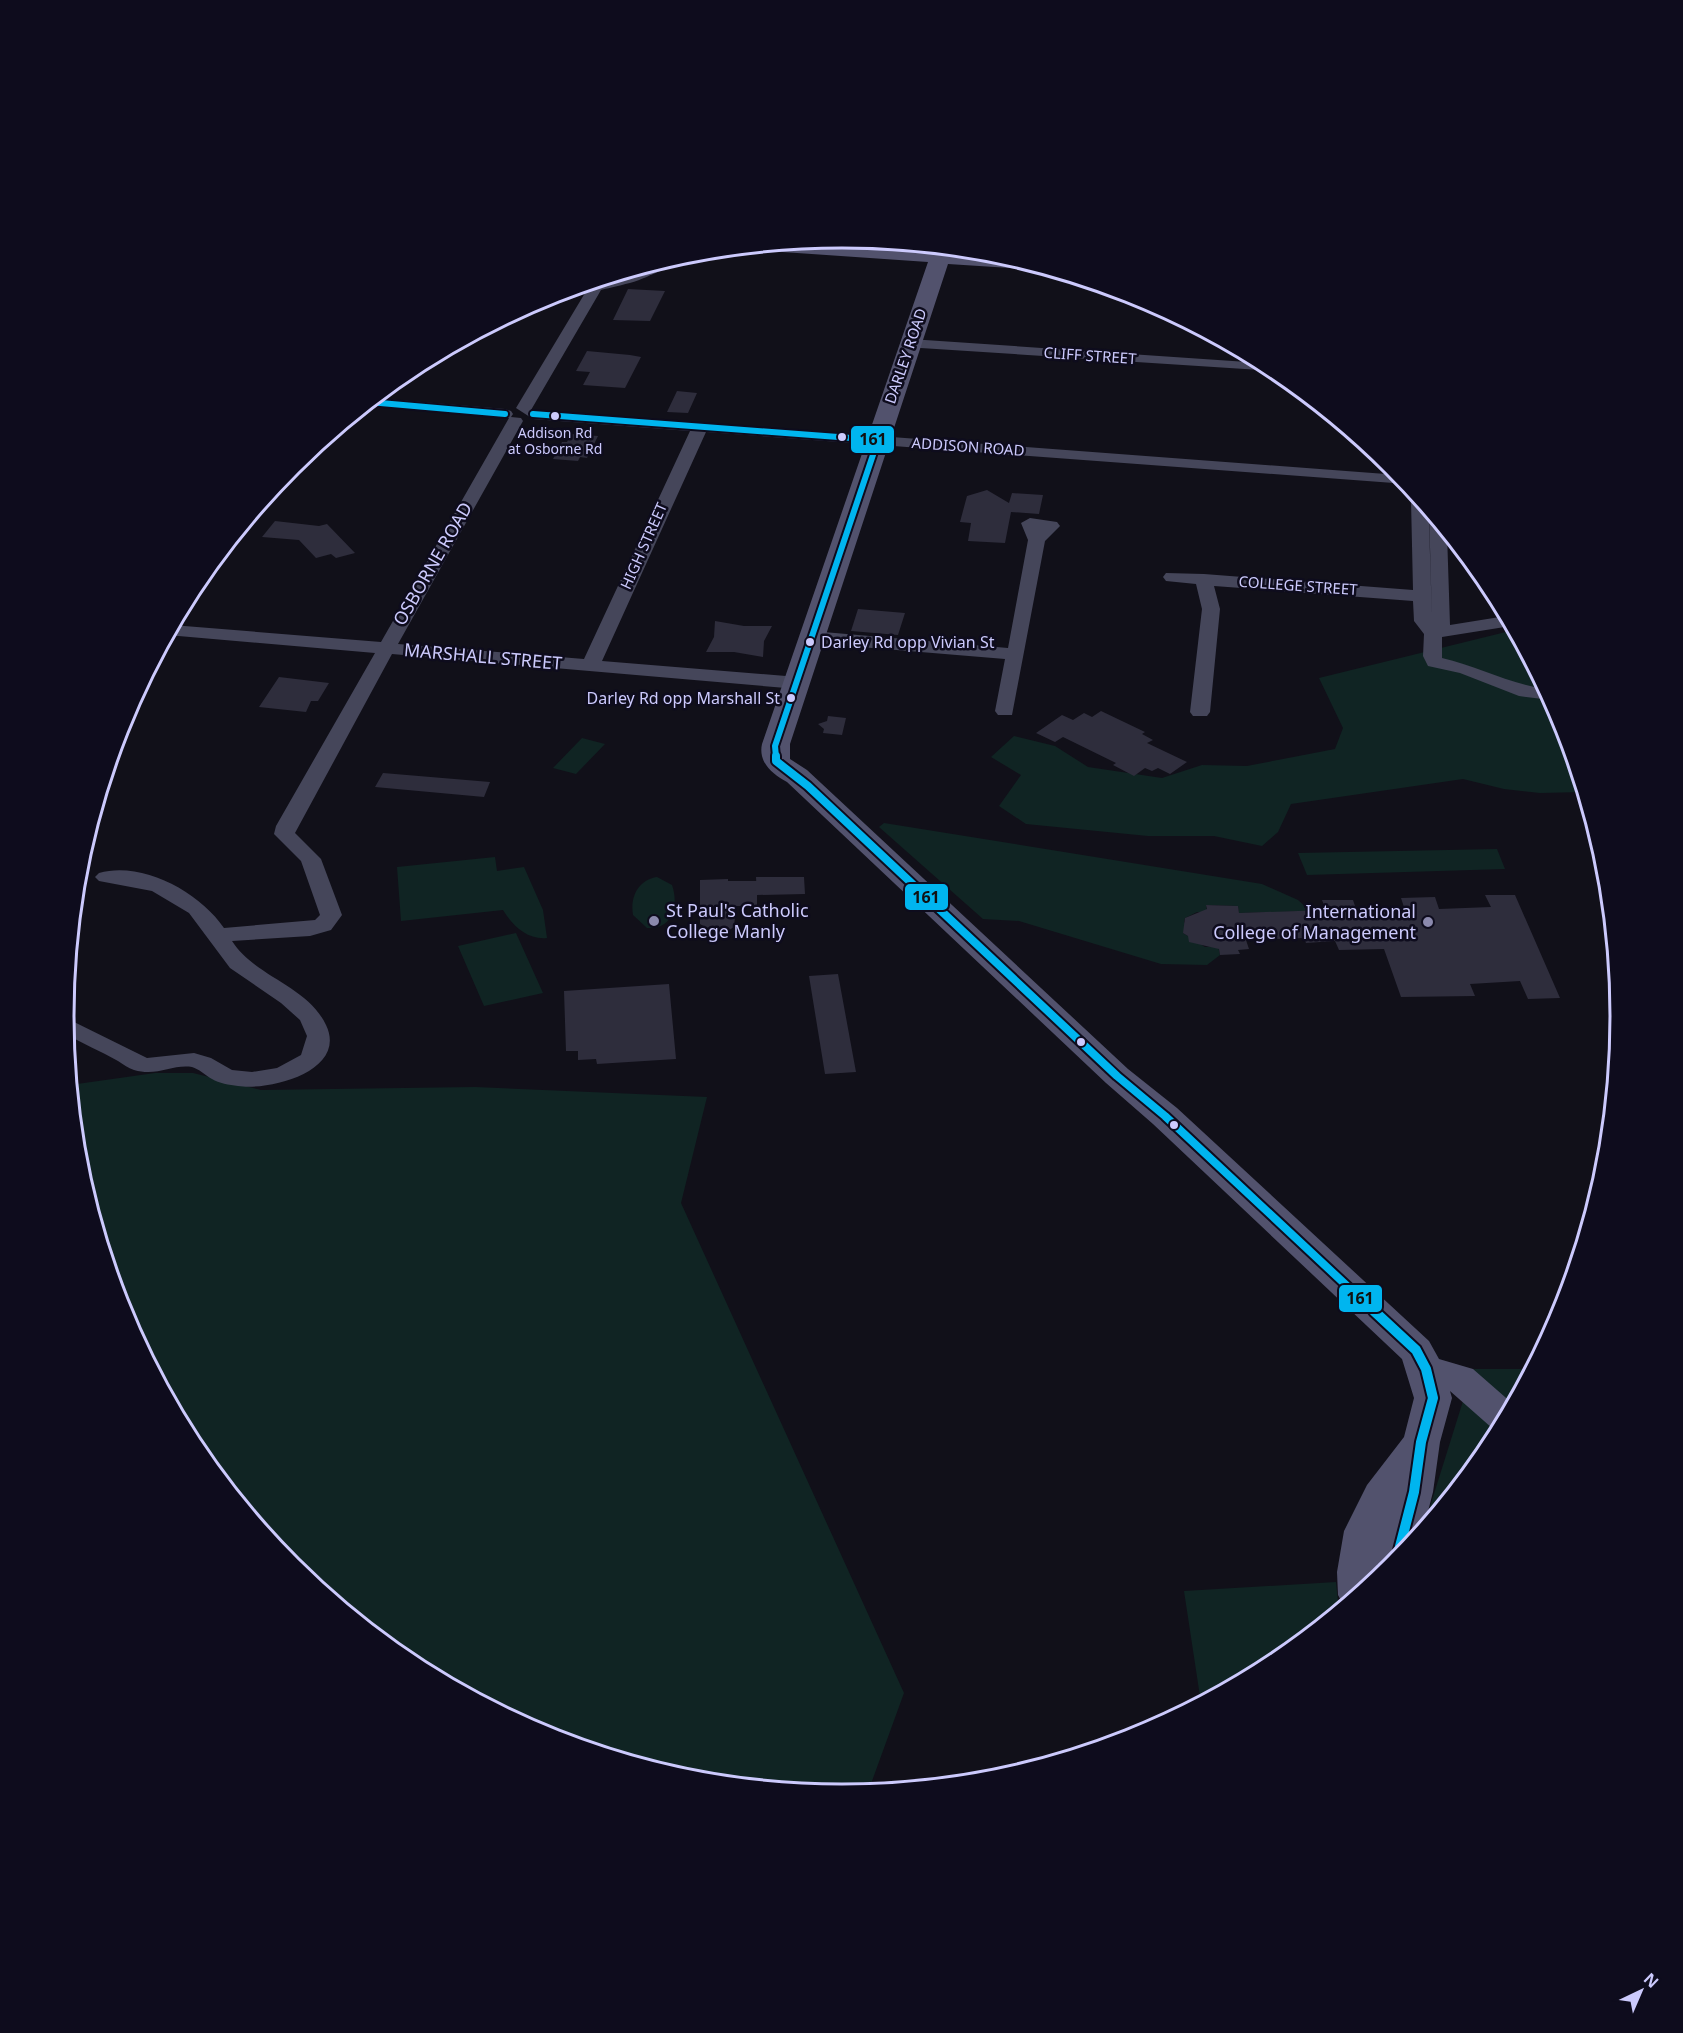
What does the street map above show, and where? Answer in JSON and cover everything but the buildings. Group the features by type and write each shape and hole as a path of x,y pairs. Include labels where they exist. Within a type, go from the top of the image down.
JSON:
{"street":[{"path":"854,248 892,250"},
{"name":"DARLEY ROAD","path":"940,255 798,683 774,746 775,760 784,770 797,776 1117,1076 1165,1116 1416,1350 1426,1369 1433,1398 1421,1442"},
{"name":"OSBORNE ROAD","path":"218,935 310,929 323,925 331,915 311,859 284,834 384,649 519,414 594,289"},
{"name":"CLIFF STREET","path":"910,344 1250,367"},
{"name":"ADDISON ROAD","path":"380,403 1390,479"},
{"name":"HIGH STREET","path":"590,666 700,427"},
{"path":"1420,512 1423,621 1433,633 1432,656 1435,662 1466,669 1526,692 1538,694"},
{"path":"1433,633 1442,625 1438,534"},
{"path":"1005,711 1037,540"},
{"name":"COLLEGE STREET","path":"1172,577 1423,596"},
{"path":"1200,712 1211,609 1204,579"},
{"path":"1433,633 1501,622"},
{"name":"MARSHALL STREET","path":"177,631 798,683"},
{"path":"812,637 1015,654"},
{"path":"74,1029 140,1064 152,1066 193,1060 204,1063 226,1076 244,1081 267,1080 302,1066 315,1053 318,1038 315,1025 305,1012 244,970 203,914 188,901 123,877 106,877"},
{"path":"1426,1369 1460,1379 1499,1413"},
{"path":"1401,1543 1414,1492 1421,1442"},
{"path":"1358,1585 1357,1555 1361,1533 1375,1505 1421,1442"}],"green space":[{"path":"1507,632 1551,723 1575,792 1540,793 1504,789 1463,779 1291,804 1278,832 1262,846 1214,836 1148,836 1026,824 999,806 1021,775 991,757 1014,736 1055,746 1088,767 1162,778 1202,765 1247,766 1335,749 1343,728 1319,678"},
{"path":"582,738 605,744 576,774 553,768"},
{"path":"884,823 1262,884 1298,900 1310,911 1239,913 1238,906 1206,905 1207,912 1197,912 1185,918 1184,922 1187,926 1183,933 1205,947 1218,946 1220,955 1207,965 1161,964 1019,921 983,919 879,827"},
{"path":"1497,849 1505,869 1307,875 1298,853"},
{"path":"495,857 497,871 524,867 543,910 547,938 527,934 511,921 503,910 401,921 397,867"},
{"path":"657,877 672,885 674,908 672,915 663,925 647,928 633,915 634,896 640,886"},
{"path":"516,933 543,993 484,1006 458,946"},
{"path":"155,1073 193,1073 261,1090 475,1087 707,1097 681,1203 904,1693 871,1783 791,1783 741,1778 692,1770 595,1744 548,1726 457,1682 374,1626 335,1594 298,1560 232,1484 176,1400 153,1356 114,1263 100,1215 88,1166 77,1084"},
{"path":"1473,1369 1523,1369 1480,1443 1428,1511"},
{"path":"1336,1582 1338,1602 1268,1655 1226,1682 1200,1695 1184,1591"}],"transit line":[{"name":"161","path":"380,403 505,414"},
{"name":"161","path":"533,414 878,440 775,746 776,761 808,786 1117,1076 1165,1116 1416,1350 1426,1369 1433,1398 1421,1442 1414,1492 1401,1543"}],"place":[{"name":"Addison Rd at Osborne Rd","path":"555,416"},
{"name":"Darley Rd opp Vivian St","path":"810,642"},
{"name":"Darley Rd opp Marshall St","path":"791,698"},
{"name":"St Paul's Catholic College Manly","path":"654,921"},
{"name":"International College of Management","path":"1428,922"}]}
